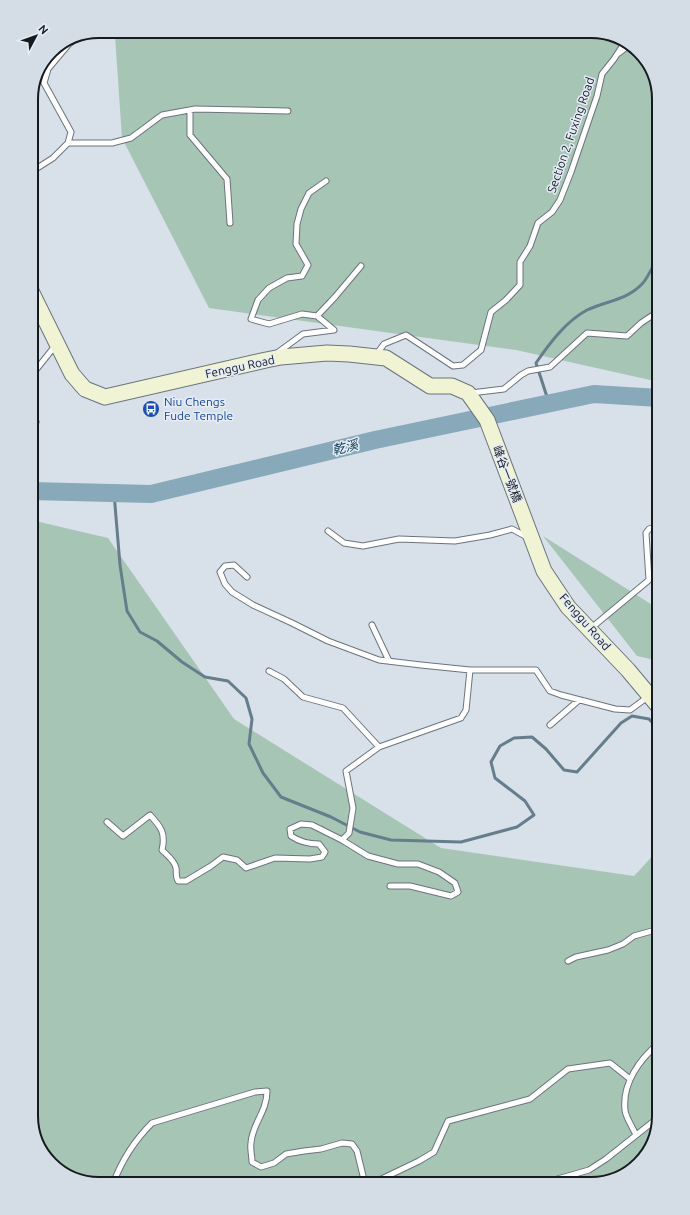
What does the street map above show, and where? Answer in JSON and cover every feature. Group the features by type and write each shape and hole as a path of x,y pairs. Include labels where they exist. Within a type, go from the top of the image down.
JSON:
{"street":[{"name":"Fenggu Road","path":"38,305 72,374 85,389 105,396 266,360 327,353 386,358 430,386 452,386 469,394"},
{"name":"峰谷一號橋","path":"469,394 487,420 530,533"},
{"name":"Fenggu Road","path":"530,533 544,571 568,607 652,698"}],"lane":[{"name":"Section 2, Fuxing Road","path":"375,357 384,344 406,335 453,366 463,365 481,350 491,312 506,300 520,285 520,262 530,246 538,223 552,212 560,200 595,103 602,74 622,46"},
{"path":"617,54 625,48"},
{"path":"38,168 53,158 68,143 71,132 44,83 48,69 65,49"},
{"path":"68,143 112,143 131,138 162,115 195,109 288,111"},
{"path":"190,110 190,135 227,178 230,223"},
{"path":"266,360 303,334 334,330 317,316 302,314 269,324 251,319 258,300 269,288 287,278 302,276 308,265 296,244 301,209 309,193 326,182"},
{"path":"317,316 361,266"},
{"path":"469,394 504,389 521,375 550,367 587,333 626,336 641,322 652,315"},
{"path":"38,367 57,344"},
{"path":"590,630 649,580 646,533 649,529 652,528"},
{"path":"328,531 344,543 363,546 399,539 455,541 490,535 512,529 530,533"},
{"path":"247,577 234,565 225,566 220,572 225,584 232,592 253,605 328,641 379,660 421,666 470,670 536,670 550,690 561,695 615,709 630,710 650,695"},
{"path":"372,625 389,661"},
{"path":"342,840 349,833 353,808 346,771 379,747 461,718 466,710 470,670"},
{"path":"269,671 284,679 303,697 343,708 379,747"},
{"path":"550,725 579,700"},
{"path":"107,822 123,836 150,815 163,832 164,841 162,850 173,861 176,868 175,876 178,881 186,881 223,857 237,860 246,868 275,858 310,859 322,857 325,852 319,844 302,842 291,836 290,829 301,824 312,825 342,840 368,856 398,864 418,864 438,872 455,883 458,892 450,896 410,886 390,886"},
{"path":"568,961 576,957 608,950 623,944 634,936 652,931"},
{"path":"636,1135 625,1110 626,1094 630,1079 648,1052 652,1049"},
{"path":"386,1177 434,1152 448,1121 530,1099 568,1069 610,1063 630,1079"},
{"path":"115,1177 127,1155 152,1123 255,1092 267,1091 267,1100 250,1143 252,1162 261,1167 274,1163 286,1154 322,1149 342,1143 352,1144 357,1151 363,1177"},
{"path":"564,1177 589,1170 606,1159 651,1123"}],"green space":[{"path":"115,38 595,38 618,44 631,53 642,65 650,84 652,99 652,380 516,350 209,308 122,138"},
{"path":"38,522 108,538 234,719 441,848 634,876 652,857 652,1116 649,1135 642,1150 631,1162 618,1171 603,1176 591,1177 95,1177 80,1174 65,1167 53,1156 44,1143 39,1128 38,1116"},
{"path":"543,536 652,605 652,659 637,656"}],"waterway":[{"path":"549,403 536,363 546,348 558,334 579,315 594,307 630,294 644,282 652,268"},
{"name":"乾溪","path":"38,491 151,494 375,440 594,394 652,398"},
{"path":"114,493 120,565 127,611 140,632 157,641 182,662 205,677 228,681 246,698 252,719 249,744 263,773 281,797 331,817 360,832 391,840 461,842 517,827 534,815 525,801 495,778 491,762 500,746 514,738 532,737 546,749 564,770 577,772 621,723 632,716 649,719 652,722"}],"place":[{"name":"Niu Chengs Fude Temple","path":"151,409"}]}
